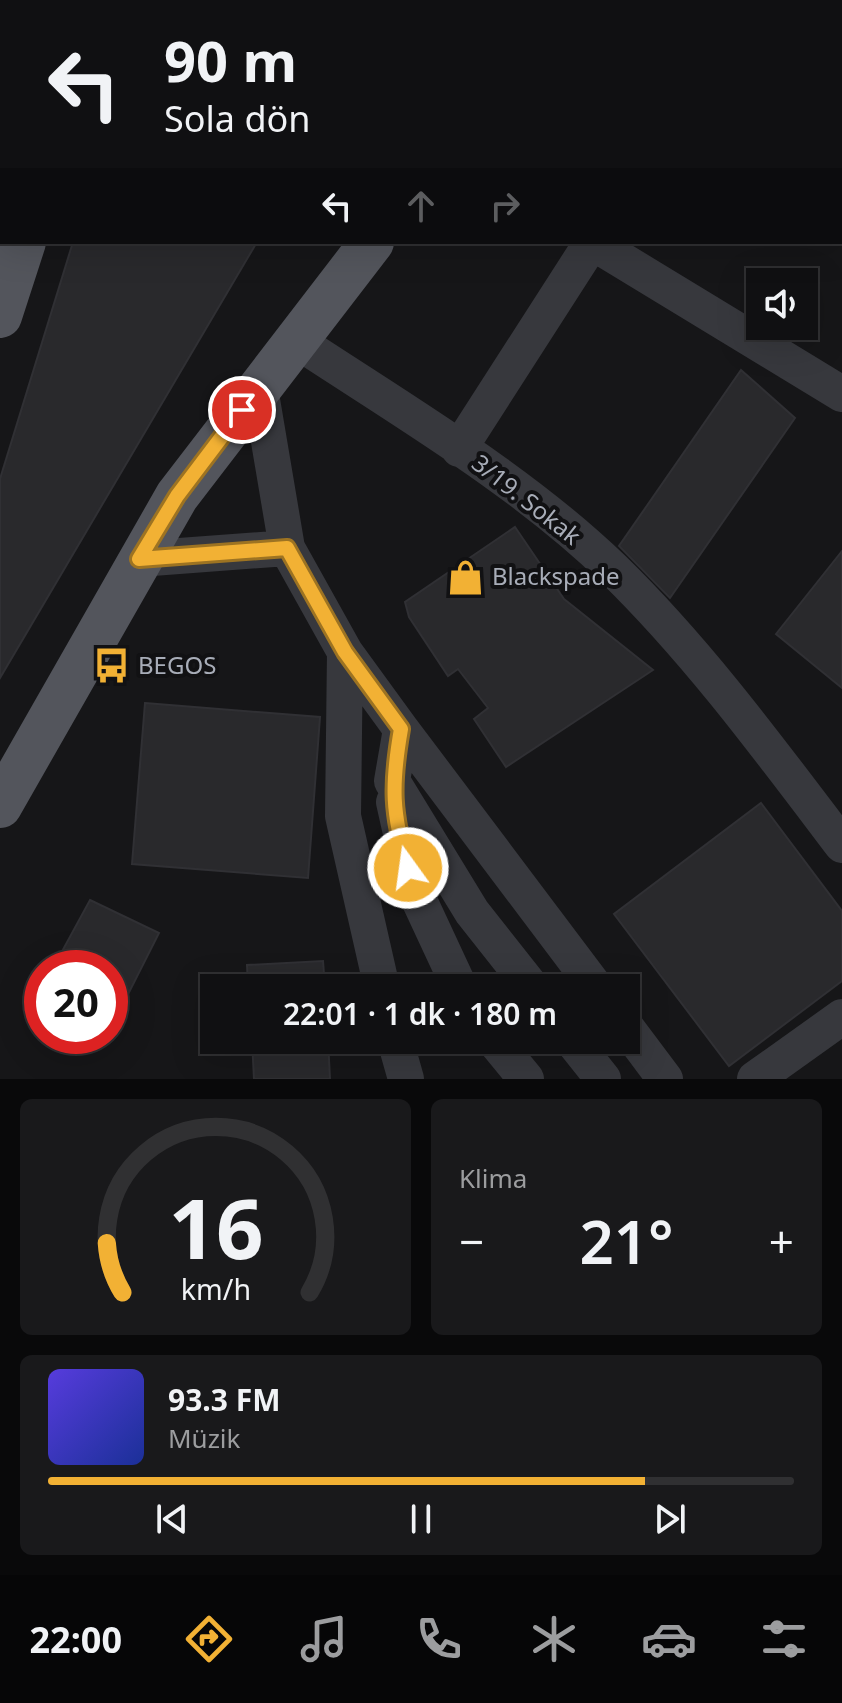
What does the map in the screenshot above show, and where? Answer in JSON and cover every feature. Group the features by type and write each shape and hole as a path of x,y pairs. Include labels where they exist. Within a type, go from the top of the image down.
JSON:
{"main road":[{"path":"0,316 23,244"},
{"path":"0,806 139,559 201,462 370,244"}],"street":[{"path":"459,449 591,244"},
{"path":"595,244 842,394"},
{"name":"3/19. Sokak","path":"297,341 459,449 612,568 741,712 842,845"},
{"path":"260,388 287,548 345,652 585,974"},
{"path":"139,559 287,548"},
{"path":"345,652 343,816 379,974"},
{"path":"401,729 392,781 395,816 413,887 453,974"},
{"path":"392,781 472,912 521,974"},
{"path":"755,1079 842,1017"},
{"path":"640,1046 665,1079"},
{"path":"399,1054 406,1079"},
{"path":"505,1054 526,1079"},
{"path":"583,1054 603,1079"}],"building":[{"path":"72,244 256,244 0,678 0,479"},
{"path":"741,370 795,418 670,598 619,546"},
{"path":"515,527 564,599 653,670 506,767 474,719 488,708 458,669 448,676 409,617 405,602"},
{"path":"842,551 842,688 776,634"},
{"path":"145,703 320,717 308,878 132,864"},
{"path":"761,803 842,911 842,981 729,1066 614,914"},
{"path":"90,900 159,933 128,994 128,950 63,950"},
{"path":"323,961 324,974 247,974 247,965"},
{"path":"253,1054 329,1054 330,1079 254,1079"}],"place":[{"name":"Blackspade","path":"466,577"},
{"name":"BEGOS","path":"112,666"}],"route":[{"path":"242,410 177,496 139,559 287,548 345,652 401,729 392,781 395,816 408,868"}]}
